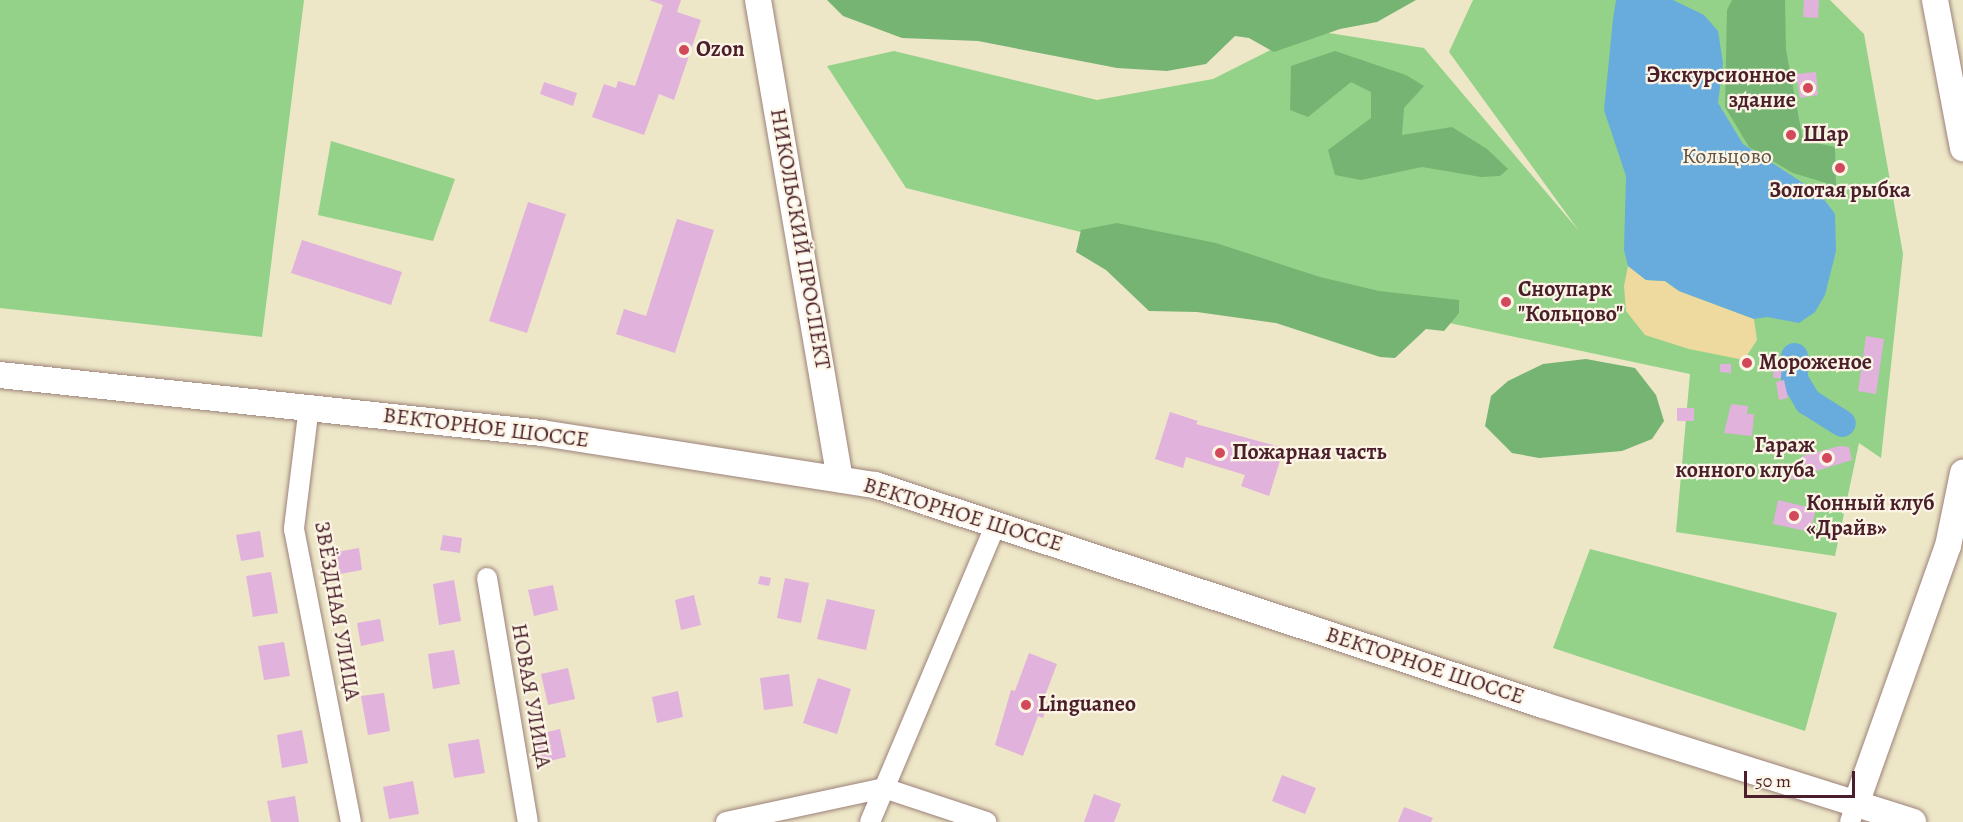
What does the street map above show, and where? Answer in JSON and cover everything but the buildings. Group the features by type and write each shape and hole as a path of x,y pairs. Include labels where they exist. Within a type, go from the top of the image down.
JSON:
{"main road":[{"name":"НИКОЛЬСКИЙ ПРОСПЕКТ","path":"759,0 840,479"},
{"path":"1935,0 1963,148"},
{"name":"ВЕКТОРНОЕ ШОССЕ","path":"0,375 309,406 542,433 875,485 1543,705 1853,813 1913,822"},
{"path":"1853,813 1947,546 1963,473"}],"street":[{"name":"ЗВЁЗДНАЯ УЛИЦА","path":"309,406 294,529 351,822"},
{"path":"870,822 996,524"},
{"name":"НОВАЯ УЛИЦА","path":"487,578 528,822"},
{"path":"726,822 884,788 986,822"}],"green space":[{"path":"0,0 304,0 262,337 0,308"},
{"path":"827,0 1416,0 1377,22 1340,29 1274,52 1249,38 1235,36 1206,64 1167,71 1117,68 978,41 902,38 843,16"},
{"name":"Кольцово","path":"1473,0 1830,0 1864,34 1903,254 1881,458 1859,443 1835,556 1676,532 1690,374 1407,314 906,188 827,66 894,51 1097,100 1213,79 1310,30 1424,48 1579,231 1449,52"},
{"path":"1732,0 1785,0 1786,50 1803,140 1835,147 1836,186 1793,173 1749,147 1725,107 1727,10"},
{"path":"1335,51 1406,75 1424,86 1404,108 1402,135 1452,127 1487,149 1508,169 1500,176 1481,177 1422,167 1361,180 1335,175 1328,150 1371,118 1371,92 1351,82 1308,117 1290,110 1291,66"},
{"path":"331,141 455,179 433,241 318,215"},
{"path":"1117,223 1216,243 1320,277 1379,291 1459,300 1459,313 1444,331 1426,329 1395,358 1380,357 1276,323 1197,312 1149,311 1106,270 1076,252 1081,230"},
{"path":"1586,359 1635,368 1656,395 1664,421 1652,439 1622,451 1539,458 1512,453 1485,426 1491,396 1508,381 1543,364"},
{"path":"1590,549 1837,613 1805,731 1553,648"}],"sand":[{"path":"1628,266 1646,280 1665,281 1679,291 1754,319 1757,340 1744,360 1689,349 1645,335 1626,311 1624,286"}],"water":[{"path":"1616,0 1673,0 1704,15 1718,31 1723,63 1718,103 1743,144 1820,194 1835,214 1836,251 1825,295 1815,312 1799,323 1767,317 1754,319 1679,291 1665,281 1646,280 1628,266 1624,250 1626,176 1604,110"}],"waterway":[{"path":"1794,356 1794,379 1807,401 1842,423"}],"place":[{"name":"Ozon","path":"684,50"},
{"name":"Экскурсионное здание","path":"1808,88"},
{"name":"Шар","path":"1791,135"},
{"name":"Золотая рыбка","path":"1840,168"},
{"name":"Сноупарк \"Кольцово\"","path":"1506,302"},
{"name":"Мороженое","path":"1747,363"},
{"name":"Пожарная часть","path":"1220,453"},
{"name":"Гараж конного клуба","path":"1827,458"},
{"name":"Конный клуб «Драйв»","path":"1794,516"},
{"name":"Linguaneo","path":"1026,705"}]}
